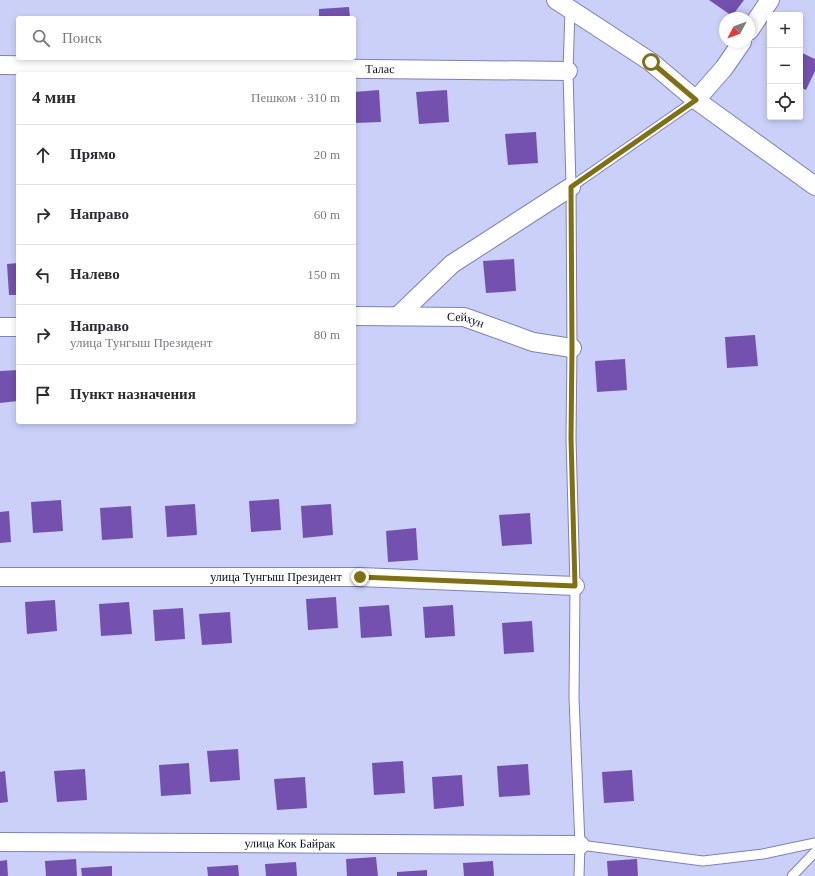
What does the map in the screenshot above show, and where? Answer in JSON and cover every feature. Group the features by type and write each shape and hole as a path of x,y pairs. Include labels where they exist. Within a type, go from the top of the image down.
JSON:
{"street":[{"path":"755,22 770,0"},
{"path":"563,5 651,62 696,100 815,186"},
{"path":"696,100 724,68 738,48"},
{"name":"Талас","path":"0,65 568,71"},
{"path":"398,316 452,264 571,187"},
{"name":"Сейхун","path":"356,316 464,317 533,342 572,348"},
{"path":"0,327 16,327"},
{"name":"улица Тунгыш Президент","path":"0,577 360,577 575,586"},
{"name":"улица Кок Байрак","path":"0,842 580,845"}],"lane":[{"path":"563,5 568,71 571,187 571,438 575,586 574,698 580,845 579,876"},
{"path":"571,187 696,100"},
{"path":"580,845 703,861 762,854 815,843"},
{"path":"792,876 815,852"}],"building":[{"path":"709,0 744,0 735,12 726,12"},
{"path":"349,7 350,16 319,16 319,9"},
{"path":"803,53 815,59 815,71 806,90 803,88"},
{"path":"379,90 381,122 356,123 356,92"},
{"path":"447,90 449,122 419,124 416,92"},
{"path":"536,132 538,163 508,165 505,134"},
{"path":"514,259 516,291 486,293 483,261"},
{"path":"16,263 16,295 9,295 7,264"},
{"path":"755,335 758,366 727,368 725,337"},
{"path":"625,359 627,390 597,392 595,361"},
{"path":"16,370 16,401 0,403 0,371"},
{"path":"279,499 281,530 251,532 249,501"},
{"path":"61,500 63,531 33,533 31,502"},
{"path":"195,504 197,535 167,537 165,506"},
{"path":"331,504 333,535 303,538 301,506"},
{"path":"131,506 133,538 102,540 100,508"},
{"path":"9,511 11,542 0,543 0,512"},
{"path":"530,513 532,544 502,546 499,515"},
{"path":"416,528 418,560 388,562 386,531"},
{"path":"336,597 338,628 308,630 306,599"},
{"path":"55,600 57,631 27,634 25,602"},
{"path":"129,602 132,634 101,636 99,604"},
{"path":"389,605 392,636 361,638 359,607"},
{"path":"453,605 455,636 425,638 423,607"},
{"path":"183,608 185,639 155,641 153,610"},
{"path":"230,612 232,643 202,645 199,614"},
{"path":"532,621 534,652 504,654 502,623"},
{"path":"238,749 240,780 210,782 207,751"},
{"path":"403,761 405,793 374,795 372,763"},
{"path":"189,763 191,794 161,796 159,765"},
{"path":"528,764 530,795 499,797 497,766"},
{"path":"85,769 87,800 57,802 54,771"},
{"path":"632,770 634,801 604,803 602,772"},
{"path":"5,771 8,802 0,803 0,772"},
{"path":"462,775 464,806 434,809 432,777"},
{"path":"305,777 307,808 277,810 274,779"},
{"path":"376,857 378,876 347,876 346,859"},
{"path":"76,859 77,876 46,876 45,861"},
{"path":"637,859 638,876 608,876 607,861"},
{"path":"7,860 8,876 0,876 0,861"},
{"path":"493,861 494,876 464,876 463,863"},
{"path":"296,862 297,876 266,876 265,864"},
{"path":"238,865 239,876 208,876 207,867"},
{"path":"112,866 112,876 82,876 81,868"},
{"path":"427,870 427,876 397,876 397,872"}],"route":[{"path":"360,577 575,586 571,438 571,187 696,100 651,62"}]}
